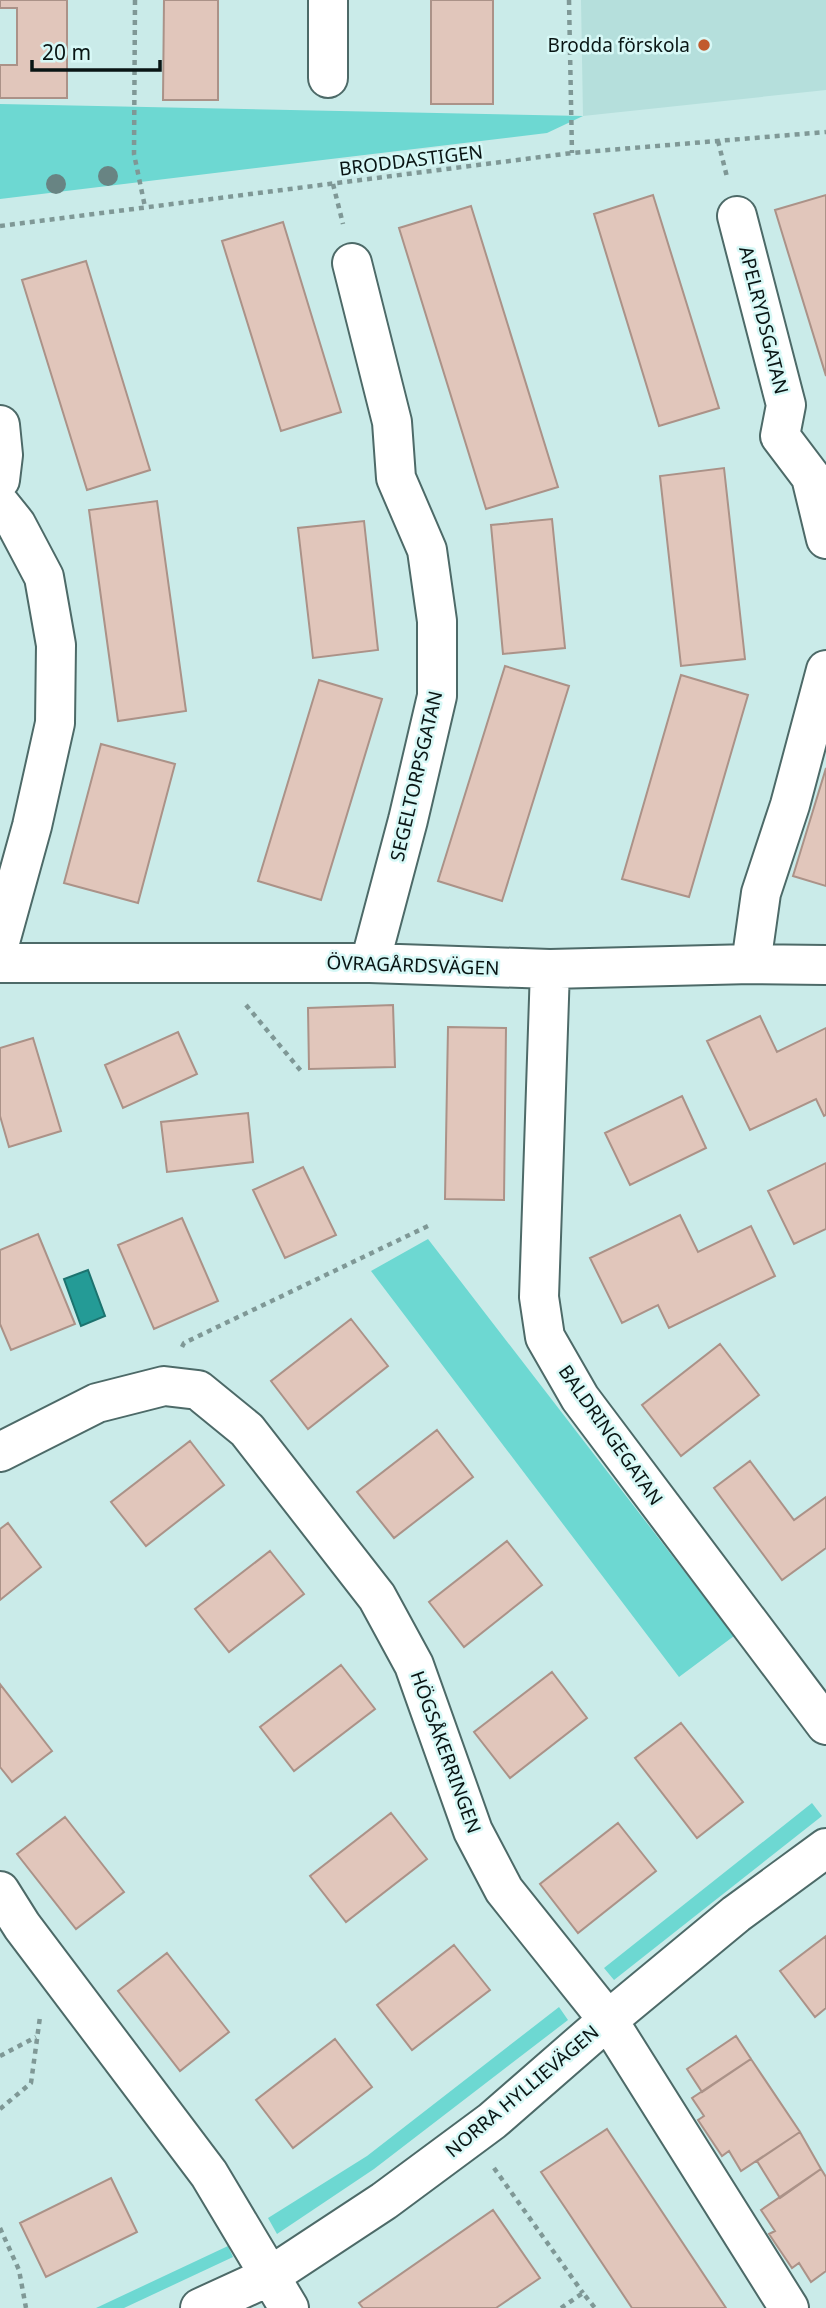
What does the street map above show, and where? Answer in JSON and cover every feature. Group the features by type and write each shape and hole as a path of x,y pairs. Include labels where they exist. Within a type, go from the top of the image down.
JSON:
{"street":[{"path":"328,0 328,78"},
{"name":"APELRYDSGATAN","path":"737,216 786,405 780,436 811,477 826,539"},
{"name":"SEGELTORPSGATAN","path":"352,263 392,422 396,478 427,550 436,621 437,696 370,963"},
{"path":"0,425 3,454 0,480"},
{"path":"0,504 16,524 44,577 56,645 55,723 32,826 0,942"},
{"path":"751,964 761,893 790,805 826,670"},
{"name":"ÖVRAGÅRDSVÄGEN","path":"0,963 370,963 550,970 751,964 826,965"},
{"name":"BALDRINGEGATAN","path":"550,970 539,1297 545,1337 580,1398 826,1725"},
{"name":"HÖGSÅKERRINGEN","path":"0,1452 97,1404 164,1386 198,1390 247,1430 377,1597 414,1665 473,1831 504,1890 608,2020 789,2308"},
{"name":"NORRA HYLLIEVÄGEN","path":"200,2308 280,2292 384,2201 492,2121 736,1914 826,1848"},
{"path":"0,1891 22,1926 209,2174 280,2292"}],"path":[{"path":"135,0 134,154 145,207"},
{"path":"569,0 572,153"},
{"name":"BRODDASTIGEN","path":"0,226 572,153 826,132"},
{"path":"212,963 301,1071"},
{"path":"164,1386 184,1343 428,1226"},
{"path":"0,2109 31,2083 40,2014 48,2001 67,1986"},
{"path":"0,2056 36,2037"},
{"path":"471,2136 595,2308"},
{"path":"0,2228 19,2270 26,2308"},
{"path":"561,2308 583,2293"}],"shaded area":[{"name":"Brodda förskola","path":"581,0 826,0 826,90 583,116"},
{"path":"0,104 583,116 547,133 0,199"},
{"path":"428,1239 734,1636 679,1677 371,1271"},
{"path":"88,1270 105,1316 81,1326 64,1279"},
{"path":"812,1803 822,1816 614,1980 604,1968"},
{"path":"559,2007 568,2020 374,2169 277,2234 268,2218 367,2156"},
{"path":"228,2246 233,2257 124,2308 96,2308"}],"building":[{"path":"0,0 67,0 67,98 0,98 0,65 17,65 17,8 0,8"},
{"path":"164,0 218,0 218,100 163,100"},
{"path":"431,0 493,0 493,104 431,104"},
{"path":"653,195 719,408 659,426 594,214"},
{"path":"826,195 826,376 775,210"},
{"path":"471,206 558,487 486,509 399,228"},
{"path":"283,222 341,412 281,431 222,241"},
{"path":"86,261 150,470 87,490 22,280"},
{"path":"724,468 745,659 681,666 660,476"},
{"path":"157,501 186,711 118,721 89,510"},
{"path":"552,519 565,648 503,654 491,525"},
{"path":"364,521 378,650 313,658 298,528"},
{"path":"505,666 569,686 502,901 438,881"},
{"path":"681,675 748,695 689,897 622,879"},
{"path":"319,680 382,699 321,900 258,881"},
{"path":"101,744 175,764 138,903 64,883"},
{"path":"826,768 826,886 793,876"},
{"path":"393,1005 395,1067 309,1069 308,1008"},
{"path":"760,1016 777,1052 826,1028 826,1115 824,1116 816,1099 750,1130 707,1041"},
{"path":"448,1027 506,1028 504,1200 445,1199"},
{"path":"178,1032 197,1074 123,1108 105,1065"},
{"path":"33,1038 61,1131 9,1147 0,1116 0,1048"},
{"path":"682,1096 706,1148 630,1185 605,1133"},
{"path":"248,1113 253,1162 167,1172 161,1122"},
{"path":"826,1163 826,1229 794,1244 768,1191"},
{"path":"303,1167 336,1235 285,1258 253,1190"},
{"path":"680,1215 698,1252 751,1226 775,1276 669,1328 658,1305 622,1323 590,1258"},
{"path":"182,1218 218,1301 154,1329 118,1245"},
{"path":"38,1234 75,1324 11,1350 0,1324 0,1250"},
{"path":"351,1319 388,1366 308,1429 271,1381"},
{"path":"720,1344 759,1395 681,1456 642,1405"},
{"path":"437,1430 473,1477 394,1538 357,1492"},
{"path":"190,1441 224,1485 146,1546 111,1502"},
{"path":"750,1461 794,1520 826,1497 826,1548 782,1580 714,1488"},
{"path":"8,1523 41,1567 0,1600 0,1529"},
{"path":"507,1541 542,1585 464,1647 429,1602"},
{"path":"270,1551 304,1594 229,1652 195,1609"},
{"path":"341,1665 375,1709 294,1771 260,1727"},
{"path":"552,1672 587,1718 510,1778 474,1732"},
{"path":"0,1684 52,1751 12,1782 0,1767"},
{"path":"681,1723 743,1802 697,1838 635,1758"},
{"path":"391,1813 427,1859 346,1922 310,1876"},
{"path":"65,1817 124,1892 76,1929 17,1854"},
{"path":"618,1823 656,1871 578,1933 540,1884"},
{"path":"826,1936 826,2008 815,2017 780,1971"},
{"path":"454,1945 490,1990 412,2050 377,2005"},
{"path":"167,1953 229,2032 180,2071 118,1991"},
{"path":"736,2036 751,2059 702,2092 687,2069"},
{"path":"335,2039 372,2087 293,2148 256,2100"},
{"path":"751,2059 800,2132 741,2171 729,2151 722,2156 698,2120 704,2116 692,2098"},
{"path":"607,2129 726,2308 632,2308 541,2172"},
{"path":"800,2132 821,2169 780,2198 757,2161"},
{"path":"821,2169 826,2177 826,2271 811,2282 799,2263 792,2268 769,2234 775,2231 761,2210"},
{"path":"111,2178 137,2232 46,2277 20,2223"},
{"path":"493,2210 540,2278 496,2308 363,2308 359,2303"}],"place":[{"name":"Brodda förskola","path":"704,45"}]}
